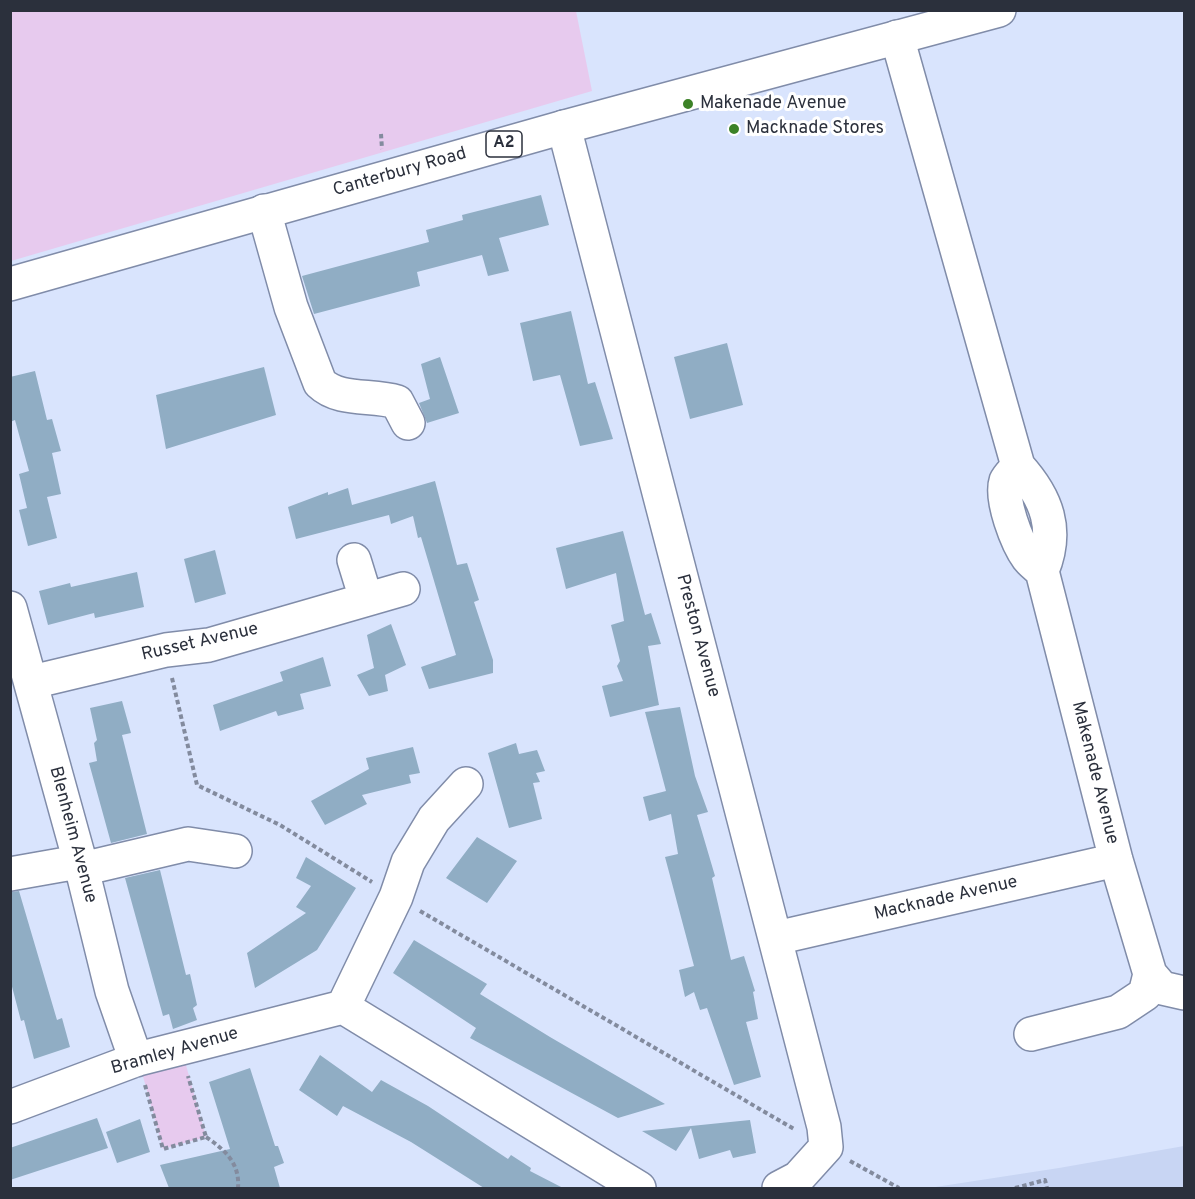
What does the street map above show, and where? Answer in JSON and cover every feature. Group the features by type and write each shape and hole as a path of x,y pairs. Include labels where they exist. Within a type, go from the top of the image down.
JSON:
{"street":[{"name":"Canterbury Road","path":"10,284 564,127 999,10"},
{"name":"Makenade Avenue","path":"897,38 1018,466 1033,483 1045,502 1049,525 1049,546 1042,571 1116,860 1150,974"},
{"name":"Preston Avenue","path":"564,127 776,938 824,1127 826,1147"},
{"path":"264,211 291,307 320,383 327,389 352,396 373,396 397,402 408,423"},
{"path":"354,560 366,599"},
{"name":"Russet Avenue","path":"32,682 166,650 209,645 403,589"},
{"name":"Blenheim Avenue","path":"10,608 32,682 112,991 137,1060"},
{"path":"466,784 435,819 408,862 396,897 343,1007 639,1188"},
{"path":"10,874 80,866 188,844 235,851"},
{"name":"Macknade Avenue","path":"776,938 1116,860"},
{"path":"1150,974 1162,988 1185,993"},
{"path":"1031,1034 1118,1012 1145,994 1150,974"},
{"name":"Bramley Avenue","path":"10,1107 137,1060 343,1007"},
{"path":"779,1188 798,1178 826,1147"}],"path":[{"path":"166,650 196,785 280,825 396,897 899,1188"},
{"path":"181,1049 206,1137 225,1150 234,1165 239,1181 238,1188"},
{"path":"137,1060 163,1149 206,1137"},
{"path":"1015,1188 1045,1180 1047,1188"}],"shaded area":[{"path":"11,10 576,11 592,91 11,261"},
{"path":"184,1058 206,1137 163,1149 141,1069"},
{"path":"1184,1146 1184,1188 929,1188 1059,1168"}],"building":[{"path":"541,195 549,225 499,238 509,271 488,276 482,255 417,272 420,286 314,314 302,276 429,242 426,230 463,220 462,215"},
{"path":"571,311 588,384 595,382 613,439 580,446 560,375 533,381 520,323"},
{"path":"727,343 743,405 690,419 674,357"},
{"path":"440,357 459,413 427,423 419,403 430,399 421,364"},
{"path":"264,367 276,415 166,449 156,395"},
{"path":"35,371 47,420 52,419 61,451 52,453 61,494 47,497 57,538 28,546 19,510 27,508 19,474 29,471 15,420 10,422 10,377"},
{"path":"435,481 457,565 467,563 479,600 474,602 493,660 493,673 429,689 421,667 456,655 413,516 391,524 389,515 296,539 288,507 328,492 328,495 348,488 352,505"},
{"path":"623,531 645,615 651,613 661,644 648,646 659,705 610,717 602,686 623,681 617,666 620,661 611,625 624,621 616,573 566,589 556,548"},
{"path":"215,550 226,594 195,603 184,559"},
{"path":"137,572 144,607 95,618 94,613 48,625 39,591 70,583 71,587"},
{"path":"391,624 406,665 385,675 388,691 369,696 357,675 374,668 367,635"},
{"path":"323,657 331,686 300,694 304,709 278,716 276,711 220,731 213,705 283,681 280,672"},
{"path":"122,701 131,733 122,735 147,834 111,843 89,763 97,761 94,743 97,740 90,708"},
{"path":"680,707 695,776 708,812 697,815 715,876 712,878 731,960 744,956 755,991 753,992 758,1019 746,1022 761,1077 734,1085 707,1008 700,1010 694,992 685,997 679,970 694,966 665,857 678,854 671,814 649,821 643,797 666,791 645,712"},
{"path":"516,743 519,754 537,750 545,771 536,773 540,782 533,783 542,819 509,828 488,753"},
{"path":"413,747 420,773 409,775 411,783 362,795 367,804 325,825 311,801 369,769 366,758"},
{"path":"477,837 517,861 487,903 446,878"},
{"path":"306,857 356,888 317,950 255,988 247,953 306,913 296,907 311,886 296,878"},
{"path":"160,870 186,975 190,974 197,1005 193,1008 197,1020 173,1029 169,1014 163,1016 125,878"},
{"path":"19,891 57,1020 62,1018 70,1047 34,1059 10,979 10,892"},
{"path":"414,940 487,984 480,994 665,1104 618,1118 470,1038 476,1028 393,973"},
{"path":"320,1055 372,1092 381,1080 428,1106 508,1159 511,1155 531,1168 530,1171 563,1188 484,1188 411,1142 343,1106 337,1116 299,1090"},
{"path":"250,1068 275,1146 278,1146 284,1163 274,1167 280,1188 169,1188 160,1165 230,1149 209,1082"},
{"path":"97,1118 108,1148 10,1180 10,1148"},
{"path":"140,1119 150,1152 117,1163 106,1132"},
{"path":"750,1120 756,1153 733,1158 730,1150 699,1159 691,1128 676,1151 642,1131"}],"place":[{"name":"Makenade Avenue","path":"688,104"},
{"name":"Macknade Stores","path":"734,129"}]}
